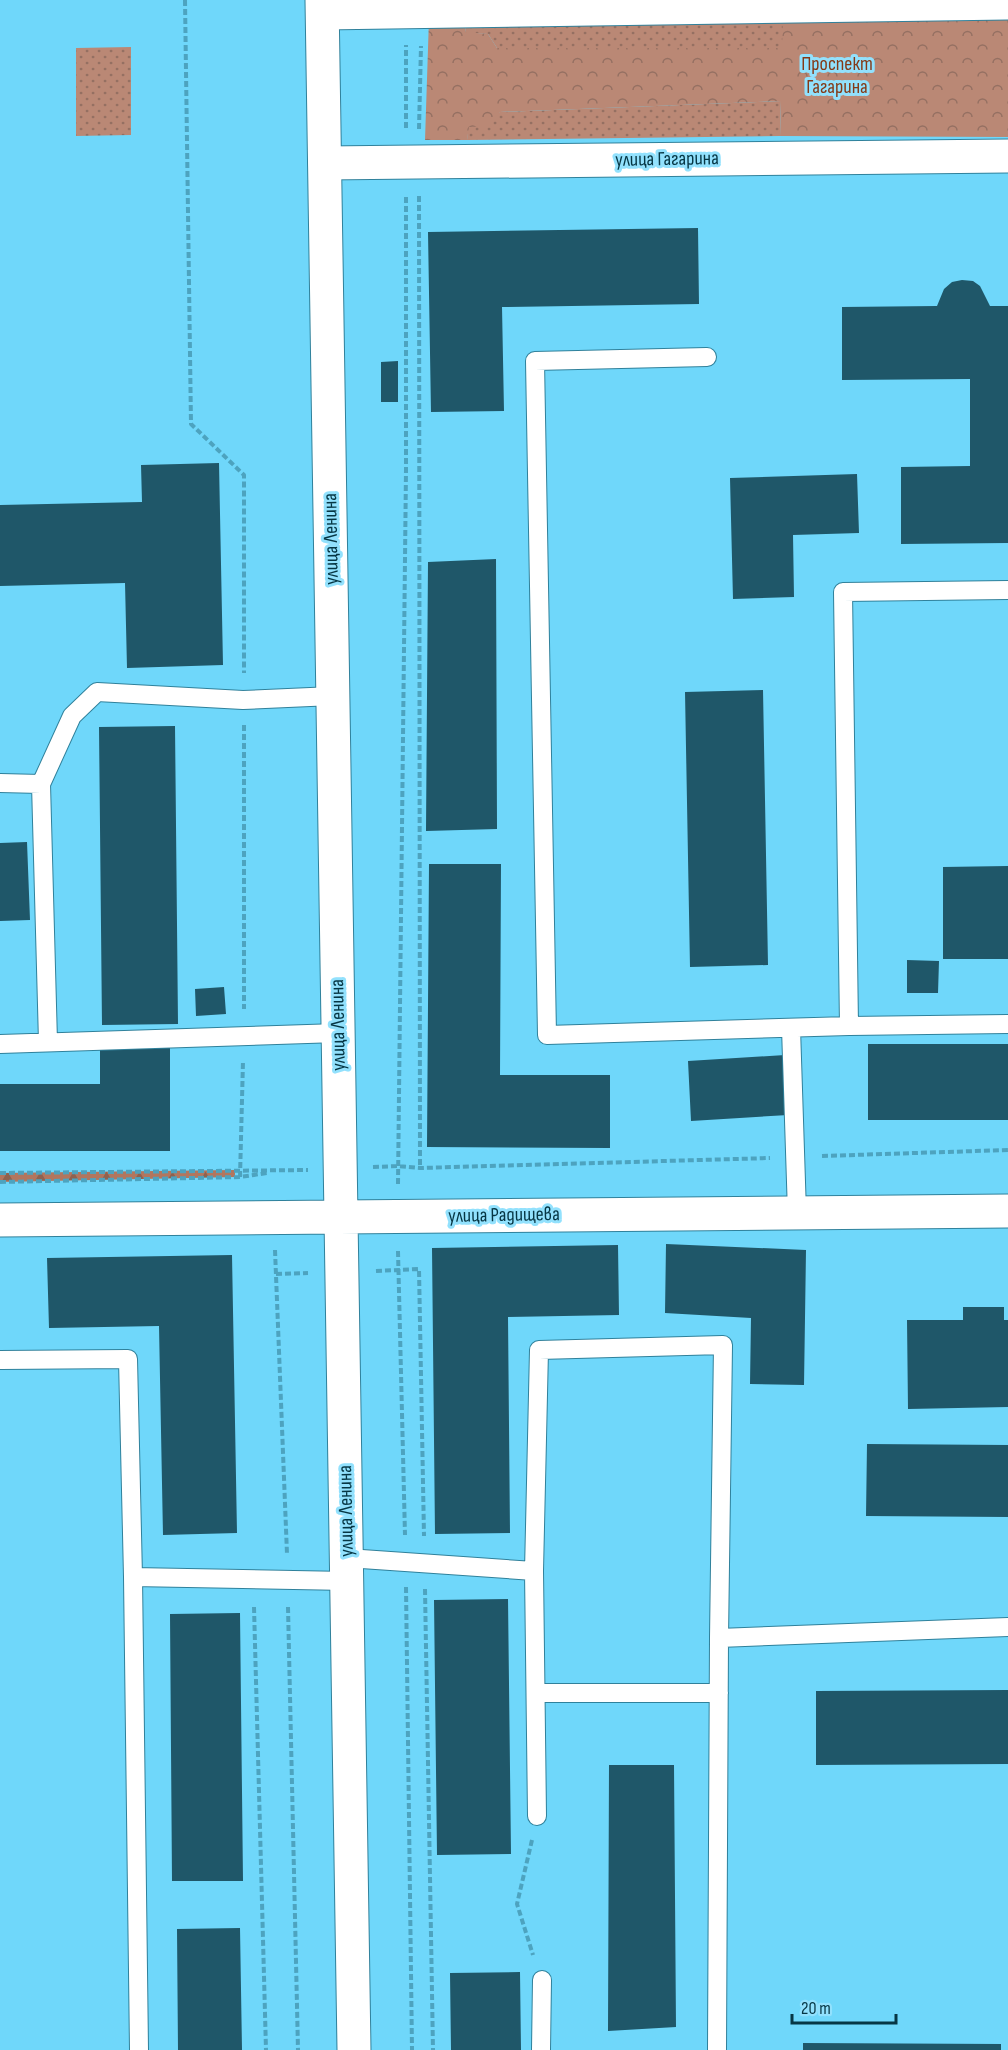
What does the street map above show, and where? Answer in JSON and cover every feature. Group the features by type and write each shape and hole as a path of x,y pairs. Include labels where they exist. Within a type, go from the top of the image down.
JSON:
{"street":[{"path":"322,6 414,12 1008,3"},
{"name":"улица Ленина","path":"322,6 354,2050"},
{"name":"улица Гагарина","path":"325,163 1008,156"},
{"name":"улица Радищева","path":"0,1220 1008,1211"}],"lane":[{"path":"707,357 535,361 547,1035 1008,1024"},
{"path":"849,1026 843,592 1008,590"},
{"path":"48,1042 41,784 72,716 97,692 243,700 333,696"},
{"path":"0,783 41,784"},
{"path":"791,1028 797,1213"},
{"path":"0,1044 338,1033"},
{"path":"537,1816 534,1571 539,1350 723,1345 717,2050"},
{"path":"0,1360 128,1359 139,2050"},
{"path":"133,1577 288,1580 347,1569 406,1563 534,1571"},
{"path":"719,1638 1008,1628"},
{"path":"536,1693 719,1694"},
{"path":"542,1980 542,2050"}],"path":[{"path":"185,0 191,424 244,475 244,1037 240,1177"},
{"path":"414,12 398,1166 420,1168 1008,1150"},
{"path":"414,12 412,162 420,1168"},
{"path":"0,1173 240,1169 277,1171 240,1177 0,1182"},
{"path":"274,1241 288,1580 298,2050"},
{"path":"412,2050 406,1563 399,1270 418,1269 433,2050"},
{"path":"254,1579 266,2050"},
{"path":"537,1816 517,1904 542,1980"}],"green space":[{"path":"783,15 783,48 497,48 488,34 465,33 466,19"},
{"name":"Проспект Гагарина","path":"783,15 1008,15 1008,137 780,136 781,101 500,112 490,126 469,127 467,140 425,140 429,18 466,19 465,32 488,34 497,48 782,48"},
{"path":"131,47 131,135 76,136 76,48"},
{"path":"781,101 780,136 467,140 468,127 500,112"},
{"path":"235,1170 235,1177 0,1182 0,1173"}],"building":[{"path":"698,228 699,304 502,307 504,411 431,412 428,232"},
{"path":"973,281 980,286 990,306 1008,306 1008,543 901,544 901,467 970,466 970,379 842,380 842,307 937,306 944,289 952,282"},
{"path":"398,361 398,402 381,402 381,362"},
{"path":"219,463 223,665 127,668 125,583 0,586 0,505 142,502 141,465"},
{"path":"857,474 859,533 793,535 794,597 733,599 730,478"},
{"path":"496,559 497,829 426,831 428,562"},
{"path":"763,690 768,965 690,967 685,692"},
{"path":"175,726 178,1024 102,1025 99,727"},
{"path":"27,842 30,920 0,921 0,843"},
{"path":"429,864 501,864 500,1075 610,1075 610,1148 427,1147"},
{"path":"1008,866 1008,959 943,959 943,867"},
{"path":"907,960 939,961 938,993 907,993"},
{"path":"224,987 226,1014 196,1016 195,989"},
{"path":"868,1044 1008,1044 1008,1120 868,1120"},
{"path":"100,1048 170,1048 170,1151 0,1151 0,1084 100,1084"},
{"path":"785,1055 788,1115 691,1121 688,1061"},
{"path":"666,1244 806,1250 804,1385 750,1384 751,1318 665,1313"},
{"path":"618,1245 619,1315 508,1317 510,1533 435,1534 432,1248"},
{"path":"232,1255 237,1533 163,1535 159,1326 49,1328 47,1258"},
{"path":"963,1307 1004,1307 1004,1320 1008,1320 1008,1407 908,1409 907,1320 963,1320"},
{"path":"867,1444 1008,1445 1008,1517 866,1516"},
{"path":"508,1599 511,1854 437,1855 434,1600"},
{"path":"240,1613 243,1881 172,1881 170,1614"},
{"path":"1008,1690 1008,1764 816,1765 816,1691"},
{"path":"609,1765 674,1765 676,2027 608,2031"},
{"path":"240,1928 242,2050 178,2050 177,1929"},
{"path":"520,1972 521,2050 451,2050 450,1973"},
{"path":"803,2043 1001,2044 1001,2050 803,2050"}]}
